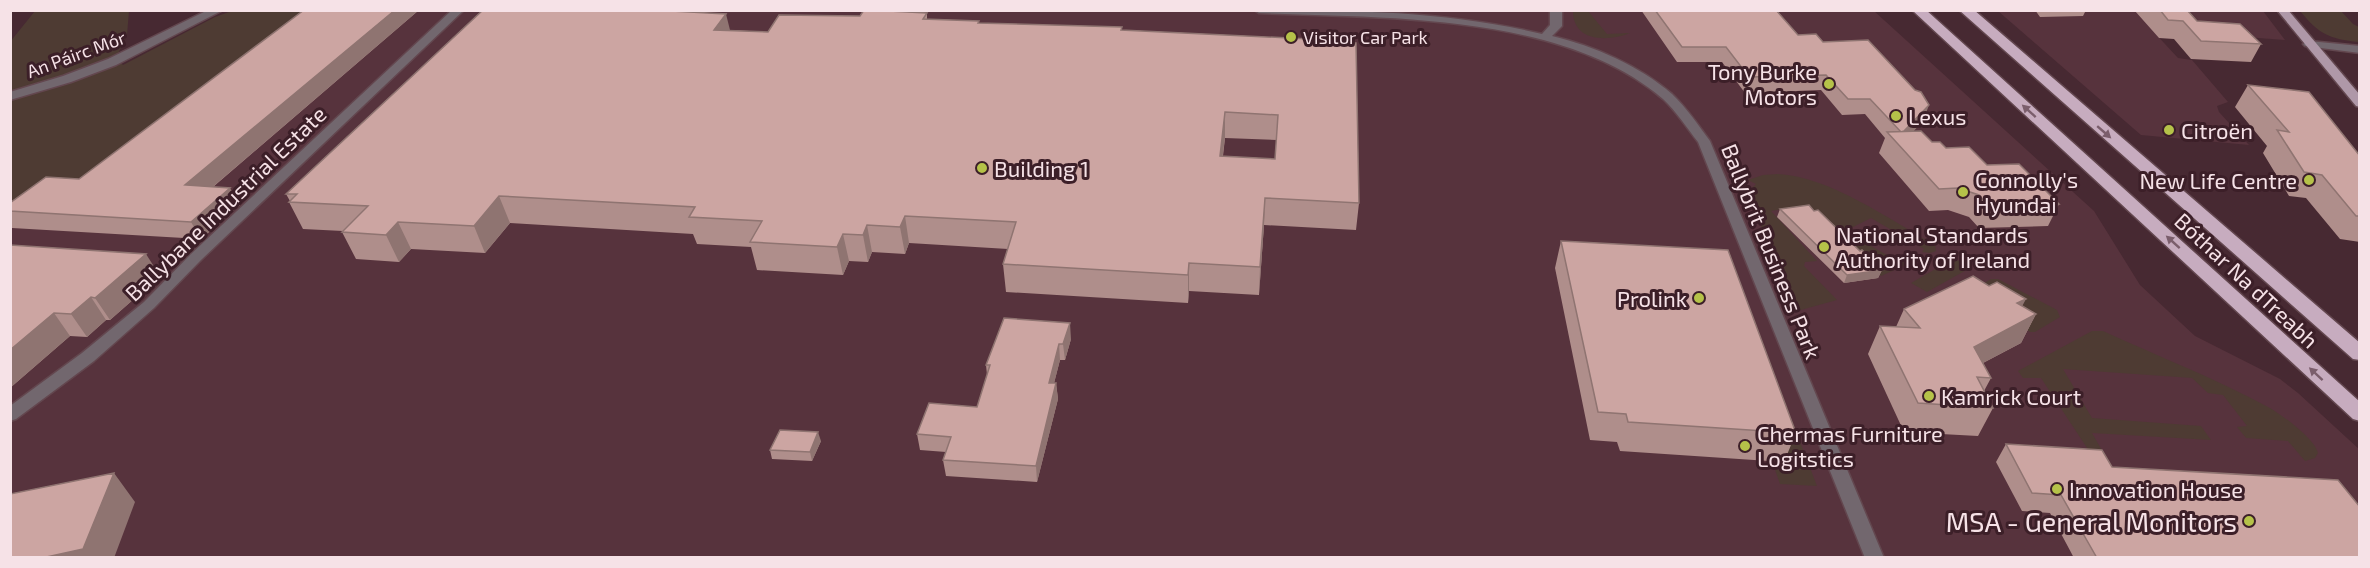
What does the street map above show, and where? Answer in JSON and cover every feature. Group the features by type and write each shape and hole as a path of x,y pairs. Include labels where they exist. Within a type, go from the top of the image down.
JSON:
{"highway":[{"name":"Bóthar Na dTreabh","path":"1918,10 2360,414"},
{"name":"Bóthar Na dTreabh","path":"1965,10 2360,354"}],"main road":[{"path":"2282,10 2360,103"}],"street":[{"name":"An Páirc Mór","path":"10,96 67,79 112,62 218,10"},
{"name":"Ballybane Industrial Estate","path":"10,415 88,357 149,305 196,257 459,10"},
{"name":"Ballybrit Business Park","path":"1259,10 1460,22 1545,37 1590,52 1660,89 1694,122 1728,195 1875,558"},
{"path":"1545,37 1556,26 1556,10"},
{"path":"2309,44 2360,50"}],"shaded area":[{"path":"325,10 1874,11 2094,211 2140,285 2195,336 2280,379 2360,450 2359,558 11,558 11,207"},
{"path":"35,11 129,11 127,35 116,58 123,65 215,17 232,11 325,11 116,162 11,207 10,42"},
{"path":"1573,11 1588,11 1607,34 1630,33 1612,38 1585,34 1579,29"},
{"path":"1998,11 2263,11 2285,40 2152,30 2178,58 2192,60 2228,102 2217,106 2219,112 2249,145 2141,135"},
{"path":"2300,11 2341,11 2359,27 2359,42 2325,34"},
{"path":"1778,174 1798,177 1839,191 1935,245 1936,251 1922,252 1924,249 1871,218 1845,231 1899,262 1909,258 1915,261 1881,276 1809,205 1771,211 1817,261 1805,262 1804,266 1837,300 1797,311 1749,198 1750,190 1756,184 1748,180 1763,175"},
{"path":"1953,259 1969,264 1970,268 1927,292 1911,283"},
{"path":"1991,279 1998,279 2057,310 2060,317 2035,332 2030,332 1966,294"},
{"path":"1747,304 1817,486 1780,484 1773,464 1790,464 1735,317"},
{"path":"2092,331 2103,331 2248,396 2289,421 2311,441 2318,453 2315,458 2305,461 2288,441 2246,438 2237,427 2247,426 2223,395 2208,393 2192,378 2063,369 2092,418 2201,426 2211,440 2092,433 2103,452 2089,451 2041,378 2023,378 2018,371"}],"building":[{"path":"304,10 395,10 185,185 230,188 191,222 10,211 10,203 46,177 79,179"},
{"name":"Building 1","path":"483,10 653,10 726,14 714,30 768,32 779,15 860,16 864,10 869,10 927,13 923,19 979,21 978,23 1122,27 1121,30 1310,39 1322,34 1338,36 1347,43 1356,43 1359,203 1265,198 1260,267 1189,263 1188,275 1003,264 1016,222 905,216 900,227 867,225 863,235 843,234 837,247 750,242 762,221 689,217 695,207 499,196 474,226 398,222 386,235 342,232 368,206 289,202 297,194 286,194","holes":["1225,112 1278,115 1275,159 1220,156"]},
{"path":"1655,10 1776,10 1798,35 1816,34 1823,42 1868,40 1915,90 1921,92 1929,105 1901,132 1870,99 1848,99 1826,75 1749,77 1726,47 1682,47"},
{"path":"2160,10 2187,10 2197,21 2240,24 2261,44 2201,41 2183,21 2168,20"},
{"path":"2248,85 2309,92 2360,156 2360,216 2356,216 2322,175 2304,172 2277,130 2289,132"},
{"path":"1921,131 1932,142 1940,142 1946,148 1969,147 1987,165 2019,164 2059,204 1989,207 1979,195 1958,188 1939,189 1887,132"},
{"path":"1809,205 1814,211 1818,210 1882,270 1847,275 1780,209"},
{"path":"1561,241 1728,250 1796,433 1628,422 1626,414 1598,412"},
{"path":"10,245 146,254 95,298 91,297 71,314 54,313 10,350"},
{"path":"1973,276 1989,286 1997,282 2026,299 2017,303 2036,314 1974,347 1991,378 1977,377 1993,408 1918,403 1880,326 1920,328 1904,309"},
{"path":"1004,318 1070,323 1063,344 1059,344 1049,383 1056,383 1036,466 943,460 951,437 917,434 929,403 977,407 990,365 986,365"},
{"path":"780,430 818,432 810,452 770,450"},
{"path":"2006,444 2102,450 2112,467 2338,480 2360,507 2360,558 2097,558 2061,495 2032,493"},
{"path":"114,473 83,549 42,558 10,558 10,494"}],"place":[{"name":"Visitor Car Park","path":"1291,37"},
{"name":"Tony Burke Motors","path":"1829,84"},
{"name":"Lexus","path":"1896,116"},
{"name":"Citroën","path":"2169,130"},
{"name":"Building 1","path":"982,168"},
{"name":"New Life Centre","path":"2309,180"},
{"name":"Connolly's Hyundai","path":"1963,192"},
{"name":"National Standards Authority of Ireland","path":"1824,247"},
{"name":"Prolink","path":"1699,298"},
{"name":"Kamrick Court","path":"1929,396"},
{"name":"Chermas Furniture Logitstics","path":"1745,446"},
{"name":"Innovation House","path":"2057,489"},
{"name":"MSA - General Monitors","path":"2249,521"}]}
